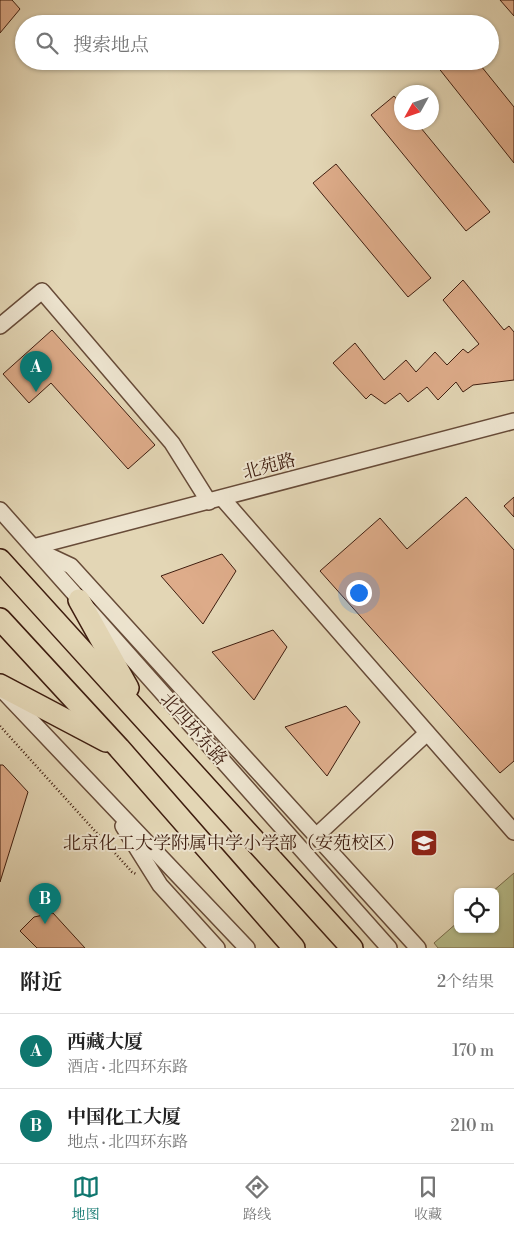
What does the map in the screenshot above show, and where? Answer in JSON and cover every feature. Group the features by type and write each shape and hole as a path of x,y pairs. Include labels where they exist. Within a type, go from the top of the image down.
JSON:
{"highway":[{"name":"北四环东路","path":"0,560 352,948"},
{"path":"80,600 144,719"},
{"path":"0,619 119,748 294,948"},
{"path":"0,686 119,748"}],"street":[{"path":"0,326 42,291 172,443 215,500 427,733 514,832"},
{"name":"北苑路","path":"33,547 514,420"},
{"name":"北四环东路","path":"0,510 389,948"},
{"path":"33,547 71,566 418,948"},
{"path":"0,686 247,948"},
{"path":"316,836 427,733"},
{"path":"107,799 160,886 217,948"}],"path":[{"path":"0,726 132,872 160,886"}],"green space":[{"path":"514,873 514,948 438,948 434,943 454,926 454,933 499,933 499,888 497,888"}],"building":[{"path":"0,0 12,0 20,9 0,33"},
{"path":"500,0 514,0 514,16"},
{"path":"440,70 484,70 514,107 514,163"},
{"path":"394,96 394,130 423,130 490,212 466,231 371,115"},
{"path":"336,164 431,278 408,297 313,183"},
{"path":"463,280 504,330 509,326 514,332 514,380 473,385 463,392 456,382 438,400 427,387 408,402 400,393 385,404 371,394 366,399 333,363 355,343 384,380 406,360 416,372 435,352 447,365 463,349 468,353 479,344 443,300"},
{"path":"52,330 155,445 128,469 51,383 29,403 3,374"},
{"path":"466,497 514,550 514,761 500,773 320,571 380,518 407,549"},
{"path":"514,497 514,517 504,506"},
{"path":"222,554 236,571 203,624 161,576"},
{"path":"273,630 287,647 254,700 212,652"},
{"path":"346,706 360,722 327,776 285,727"},
{"path":"0,765 3,765 28,792 0,882"},
{"path":"53,913 85,948 37,948 20,931 34,917"}],"place":[{"name":"西藏大厦","path":"36,392"},
{"name":"北京化工大学附属中学小学部（安苑校区）","path":"424,843"},
{"name":"中国化工大厦","path":"45,924"}]}
